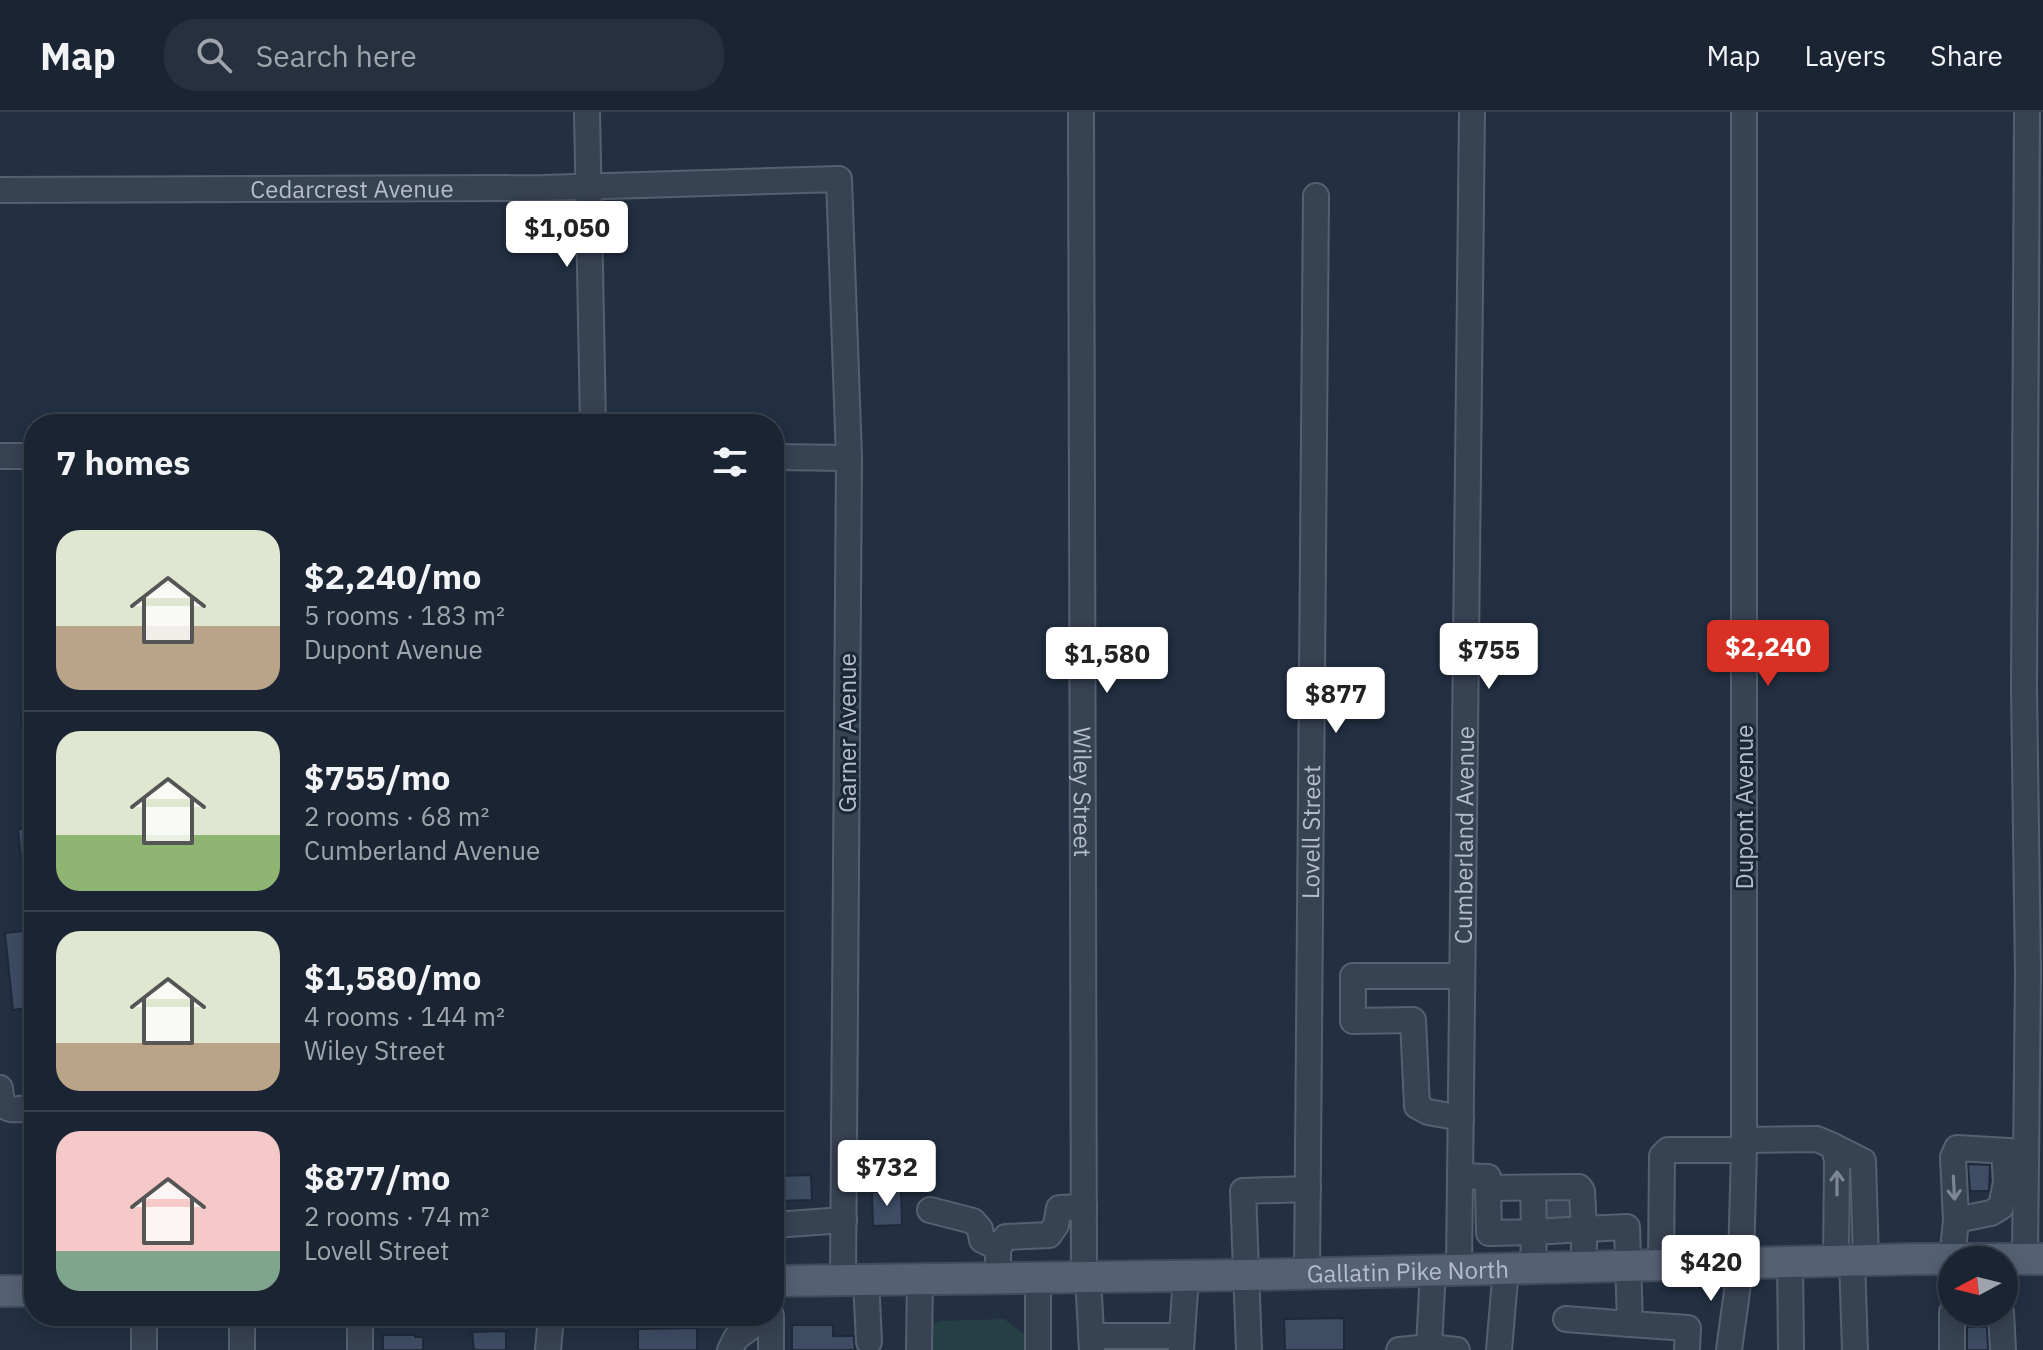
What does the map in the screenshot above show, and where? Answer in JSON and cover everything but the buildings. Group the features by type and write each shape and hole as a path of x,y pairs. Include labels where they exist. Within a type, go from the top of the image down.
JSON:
{"main road":[{"name":"Gallatin Pike North","path":"784,1281 1307,1274 1938,1259"},
{"path":"0,1291 24,1291"}],"street":[{"path":"587,112 593,414"},
{"name":"Wiley Street","path":"1081,112 1084,1207 1092,1343"},
{"name":"Cumberland Avenue","path":"1429,1347 1446,1269 1459,1233 1472,112"},
{"name":"Dupont Avenue","path":"1729,1350 1741,1262 1744,1145 1744,112"},
{"path":"1956,1220 1991,1213 2001,1207 2015,1152 2035,1111 2036,973 2024,689 2034,406 2027,112"},
{"name":"Cedarcrest Avenue","path":"0,190 590,186 839,179 839,187"},
{"name":"Garner Avenue","path":"839,187 849,458 844,1220 869,1342"},
{"name":"Lovell Street","path":"1307,1274 1316,196"},
{"path":"0,456 24,456"},
{"path":"784,457 849,458"},
{"path":"1461,1118 1428,1112 1417,1106 1413,1020 1353,1021 1353,976 1462,976"},
{"path":"0,1088 1,1102 5,1107 24,1108"},
{"path":"1661,1265 1662,1156 1668,1150 1817,1139 1833,1146 1863,1161 1851,1260 1855,1350"},
{"path":"1953,1246 1956,1220 1953,1157 1957,1148 2015,1152"},
{"path":"2015,1152 2015,1246"},
{"path":"844,1178 891,1176"},
{"path":"1460,1176 1488,1177 1489,1233"},
{"path":"1459,1233 1489,1233 1579,1187 1582,1191 1580,1215 1584,1266"},
{"path":"1488,1188 1536,1209 1580,1215 1627,1227 1630,1324"},
{"path":"1249,1350 1243,1191 1308,1189"},
{"path":"998,1279 998,1248 1006,1237 1049,1235 1056,1225 1059,1208 1084,1207"},
{"path":"1499,1350 1536,1209"},
{"path":"930,1210 973,1221 980,1229 982,1240 998,1248"},
{"path":"784,1224 844,1220"},
{"path":"1790,1262 1791,1350"},
{"path":"1092,1343 1181,1343 1186,1276"},
{"path":"1038,1278 1038,1350"},
{"path":"919,1350 920,1279"},
{"path":"1566,1319 1688,1328 1687,1350"},
{"path":"144,1326 144,1350"},
{"path":"242,1326 242,1350"},
{"path":"360,1326 360,1350"},
{"path":"548,1350 550,1326"},
{"path":"730,1350 736,1338 753,1326"},
{"path":"769,1326 771,1350"},
{"path":"1952,1326 1952,1350"},
{"path":"2002,1326 2003,1350"},
{"path":"1399,1350 1429,1347 1457,1350"}],"green space":[{"path":"1004,1319 1028,1337 1028,1350 926,1350 930,1327 939,1321"}],"tunnel":[{"path":"1546,1209 1571,1209"}]}
